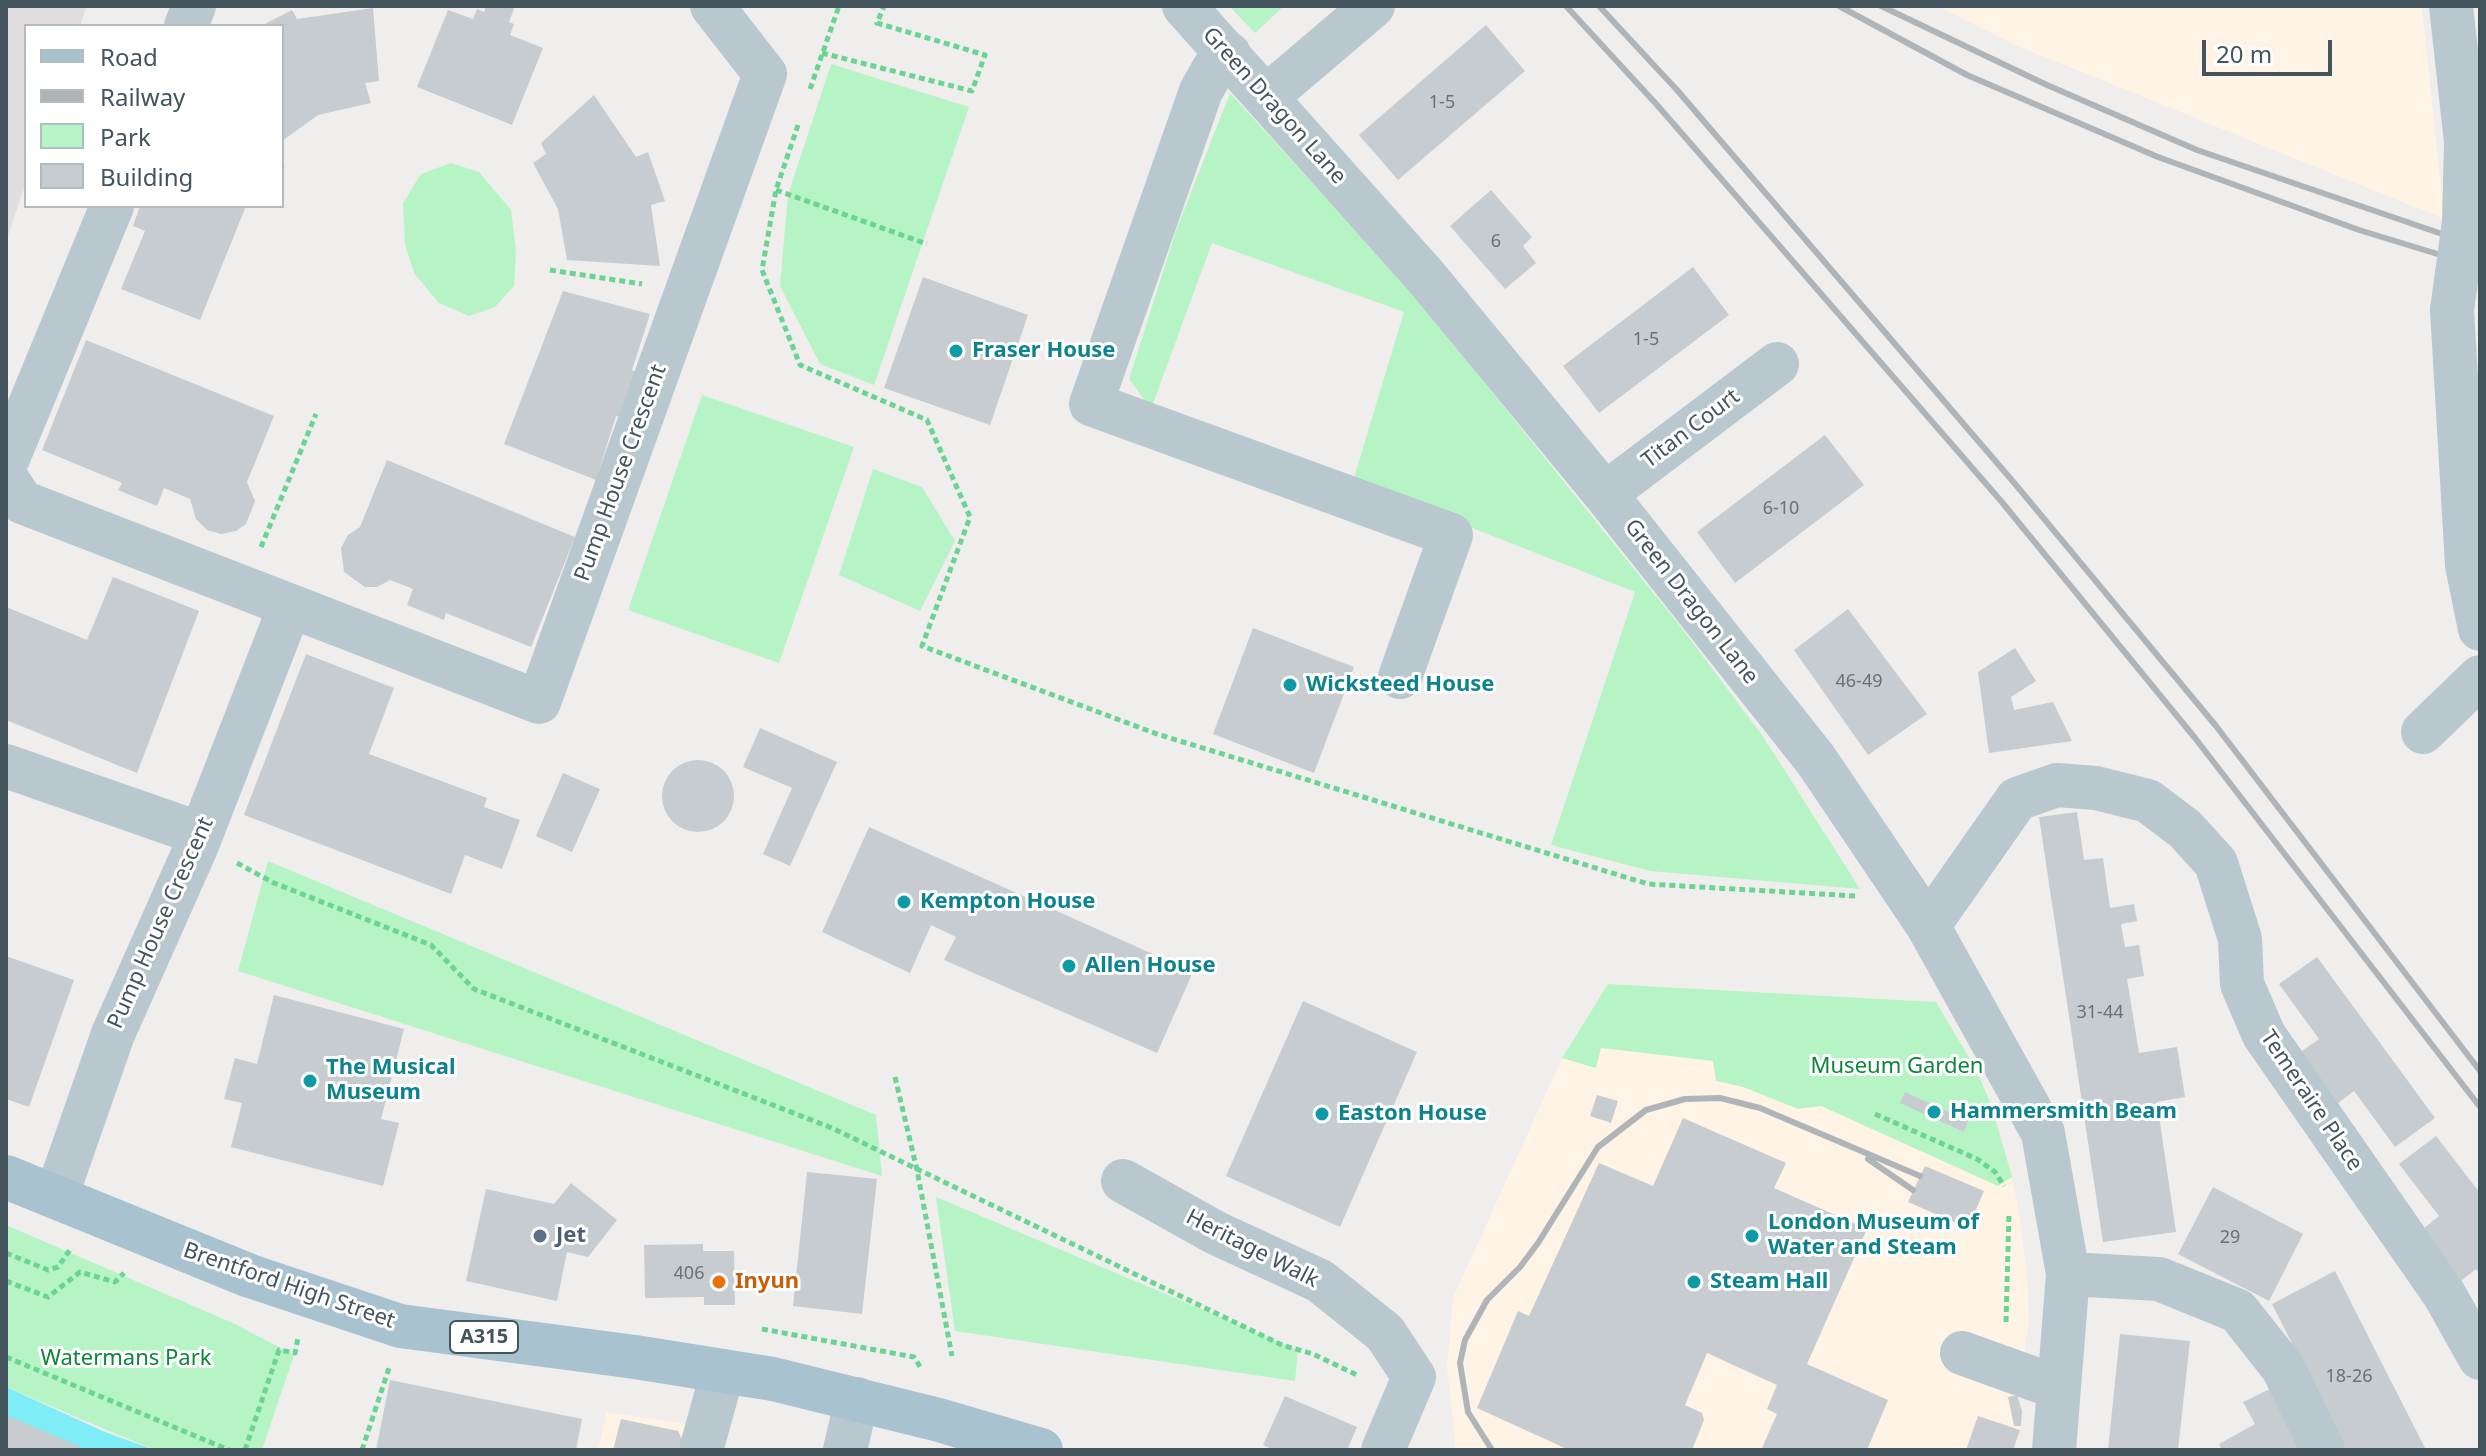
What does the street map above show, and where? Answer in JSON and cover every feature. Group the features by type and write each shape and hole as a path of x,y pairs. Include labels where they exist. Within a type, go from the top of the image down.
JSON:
{"main road":[{"name":"Brentford High Street","path":"6,1177 250,1276 400,1326 723,1371 857,1399"},
{"name":"A315","path":"857,1399 1041,1450"}],"street":[{"name":"Pump House Crescent","path":"6,478 22,502 539,702 765,74 712,6"},
{"name":"Green Dragon Lane","path":"1184,6 1426,277 1605,494 1816,760 1918,912 2043,1133 2068,1274 2054,1450"},
{"path":"1266,97 1373,6"},
{"path":"2451,6 2466,142 2464,222 2452,310 2457,442 2467,565 2480,629"},
{"path":"1229,54 1214,68 1201,91 1091,404 1451,535 1400,677"},
{"path":"6,463 111,208"},
{"name":"Titan Court","path":"1605,494 1777,364"},
{"name":"Pump House Crescent","path":"56,1197 113,1034 158,938 199,839 290,606"},
{"path":"2423,732 2480,677"},
{"path":"6,766 199,839"},
{"name":"Temeraire Place","path":"1918,912 2017,799 2057,785 2096,788 2148,801 2185,829 2216,863 2240,939 2242,984 2264,1035 2444,1294 2480,1358"},
{"name":"Heritage Walk","path":"1123,1181 1216,1233 1320,1281 1385,1333 1414,1377 1383,1450"},
{"path":"2068,1274 2159,1279 2238,1311 2283,1368 2323,1450"},
{"path":"1978,1359 2059,1388"},
{"path":"701,1450 723,1371"},
{"path":"845,1450 857,1399"}],"path":[{"path":"808,94 839,6"},
{"path":"822,53 972,91 985,55 877,23 884,6"},
{"path":"799,121 776,190 762,270 800,365 927,420 970,517 922,646 1157,734 1648,884 1918,912"},
{"path":"776,190 927,244"},
{"path":"550,270 687,292"},
{"path":"244,588 316,414"},
{"path":"199,839 274,883 431,945 474,989 832,1128 1282,1345 1313,1354 1363,1378"},
{"path":"895,1077 917,1170 952,1356"},
{"path":"1875,1114 1977,1159 2004,1183 2009,1210 2009,1311 1978,1359"},
{"path":"6,1253 48,1270 58,1267 77,1239"},
{"path":"6,1281 48,1297 80,1272 115,1282 130,1267"},
{"path":"779,1330 914,1357 922,1371"},
{"path":"245,1450 279,1350 295,1353 299,1334"},
{"path":"6,1357 229,1450"},
{"path":"362,1450 389,1369"}],"shaded area":[{"path":"6,6 87,6 81,24 24,24 24,189 6,241"},
{"path":"1937,6 2422,6 2444,219 2015,45"},
{"name":"London Museum of Water and Steam","path":"1608,984 1936,1002 1976,1069 1991,1104 2017,1200 2027,1273 2029,1322 2017,1395 2022,1422 2013,1450 1456,1450 1447,1368 1453,1298 1562,1058"},
{"path":"607,1412 698,1426 689,1450 598,1450"}],"green space":[{"path":"1229,6 1284,6 1255,33"},
{"path":"831,64 969,107 874,385 820,364 780,286 788,195"},
{"path":"1230,93 1409,289 1684,631 1764,738 1860,889 1650,871 1551,845 1635,592 1353,481 1404,312 1212,243 1151,409 1129,379 1176,231"},
{"path":"451,163 479,172 511,210 516,252 514,286 495,307 469,316 439,303 414,273 405,244 403,203 421,174"},
{"path":"702,395 854,447 779,663 628,610"},
{"path":"873,469 922,487 955,541 920,611 839,575"},
{"path":"268,861 876,1115 882,1176 238,971"},
{"name":"Museum Garden","path":"1608,984 1936,1002 1976,1069 1991,1104 2012,1177 1998,1186 1821,1106 1798,1109 1743,1087 1716,1081 1713,1061 1601,1048 1596,1068 1562,1058"},
{"path":"936,1197 1298,1350 1295,1381 955,1331"},
{"name":"Watermans Park","path":"6,1225 235,1324 294,1355 262,1450 154,1450 6,1387"}],"water":[{"path":"6,1387 105,1432 154,1450 6,1450"}],"building":[{"path":"486,6 515,6 509,22 514,24 510,35 543,48 512,125 417,87 448,10 473,19 477,9 484,12"},
{"path":"373,8 379,81 365,83 371,103 318,115 284,140 284,24 265,24 292,10 297,19"},
{"path":"1486,25 1525,71 1398,180 1359,135"},
{"path":"594,95 636,157 648,152 665,201 651,205 660,266 567,260 558,209 533,163 546,154 541,143"},
{"path":"1491,190 1532,237 1523,246 1536,263 1505,289 1450,226"},
{"path":"139,208 245,208 200,320 121,289 145,231 133,226"},
{"path":"1693,267 1729,315 1599,413 1563,366"},
{"name":"Fraser House","path":"923,277 1028,315 990,425 884,388"},
{"path":"563,291 650,314 632,370 639,373 624,418 616,416 596,480 504,444"},
{"path":"86,340 274,416 247,482 255,501 246,524 236,531 221,534 207,530 196,519 190,499 164,488 157,506 118,490 122,483 42,450"},
{"path":"1825,435 1864,485 1735,583 1697,532"},
{"path":"387,460 575,537 531,647 446,613 444,620 407,605 413,589 390,580 377,587 365,587 344,572 341,548 348,535 360,527"},
{"path":"113,577 199,611 137,773 6,720 6,607 87,640"},
{"path":"1848,609 1927,714 1868,755 1794,650"},
{"name":"Wicksteed House","path":"1253,628 1354,667 1314,773 1213,734"},
{"path":"2015,648 2036,681 2011,697 2014,710 2053,702 2072,741 1989,753 1978,672"},
{"path":"306,654 394,688 369,754 487,798 484,807 520,820 502,869 465,855 451,894 244,815"},
{"path":"760,728 837,762 790,866 763,854 792,788 743,767"},
{"path":"698,760 724,770 734,796 724,822 698,832 672,822 662,796 672,770"},
{"path":"563,773 600,789 572,852 536,836"},
{"path":"2077,812 2084,860 2103,858 2110,908 2134,904 2137,921 2121,924 2125,947 2139,945 2144,976 2127,979 2139,1053 2177,1047 2185,1097 2157,1102 2176,1232 2103,1242 2039,817"},
{"name":"Allen House","path":"869,827 1193,972 1157,1053 944,960 956,937 931,925 910,973 822,932"},
{"path":"6,956 74,980 29,1107 6,1099"},
{"path":"2317,957 2435,1118 2395,1147 2354,1091 2333,1107 2295,1056 2319,1039 2279,984"},
{"name":"The Musical Museum","path":"274,995 404,1029 381,1119 399,1123 383,1186 231,1147 242,1103 224,1099 235,1058 257,1064"},
{"name":"Easton House","path":"1303,1001 1417,1052 1340,1227 1226,1176"},
{"name":"Hammersmith Beam","path":"1905,1092 1968,1121 1964,1132 1900,1103"},
{"path":"1597,1095 1618,1101 1611,1123 1590,1116"},
{"name":"Steam Hall","path":"1683,1118 1786,1163 1774,1188 1867,1229 1807,1364 1888,1400 1867,1450 1761,1450 1777,1414 1767,1409 1777,1385 1707,1353 1685,1405 1702,1413 1704,1420 1692,1450 1569,1450 1477,1408 1518,1311 1529,1316 1599,1163 1653,1186"},
{"path":"2436,1136 2480,1193 2480,1275 2476,1269 2452,1288 2413,1237 2439,1216 2399,1164"},
{"path":"1925,1166 1984,1191 1968,1228 1908,1202"},
{"path":"807,1172 877,1179 862,1314 793,1306"},
{"name":"Jet","path":"571,1183 617,1220 588,1257 567,1252 557,1301 466,1281 486,1189 554,1204"},
{"path":"2213,1187 2303,1234 2269,1301 2178,1254"},
{"path":"703,1244 703,1251 734,1251 735,1305 704,1305 704,1297 645,1298 644,1245"},
{"path":"2335,1271 2426,1450 2346,1450 2272,1304"},
{"path":"2120,1334 2190,1341 2178,1450 2108,1450"},
{"path":"390,1380 582,1419 576,1450 376,1450"},
{"path":"2270,1389 2302,1450 2222,1450 2219,1444 2255,1424 2243,1402"},
{"path":"2017,1395 2022,1411 2021,1426 2014,1426 2008,1397"},
{"path":"1285,1396 1357,1427 1347,1450 1274,1450 1263,1445"},
{"path":"6,1415 83,1448 83,1450 6,1450"},
{"path":"1978,1416 2020,1430 2013,1450 1966,1450"},
{"path":"621,1419 678,1431 687,1450 613,1450"}],"railway":[{"path":"1566,6 1658,106 2001,501 2195,738 2480,1107"},
{"path":"1599,6 1677,90 2016,485 2216,726 2480,1071"},
{"path":"1839,6 1967,75 2158,157 2359,230 2480,267"},
{"path":"1881,6 2047,85 2197,150 2480,247"},
{"path":"1492,1450 1468,1412 1460,1363 1465,1340 1487,1300 1520,1267 1538,1243 1598,1147 1646,1110 1685,1099 1720,1098 1760,1108 1920,1176"},
{"path":"1868,1159 1913,1190"}],"place":[{"name":"Fraser House","path":"956,351"},
{"name":"Wicksteed House","path":"1290,685"},
{"name":"Kempton House","path":"904,902"},
{"name":"Allen House","path":"1069,966"},
{"name":"The Musical Museum","path":"310,1081"},
{"name":"Hammersmith Beam","path":"1934,1112"},
{"name":"Easton House","path":"1322,1114"},
{"name":"Jet","path":"540,1236"},
{"name":"London Museum of Water and Steam","path":"1752,1236"},
{"name":"Inyun","path":"719,1282"},
{"name":"Steam Hall","path":"1694,1282"}]}
